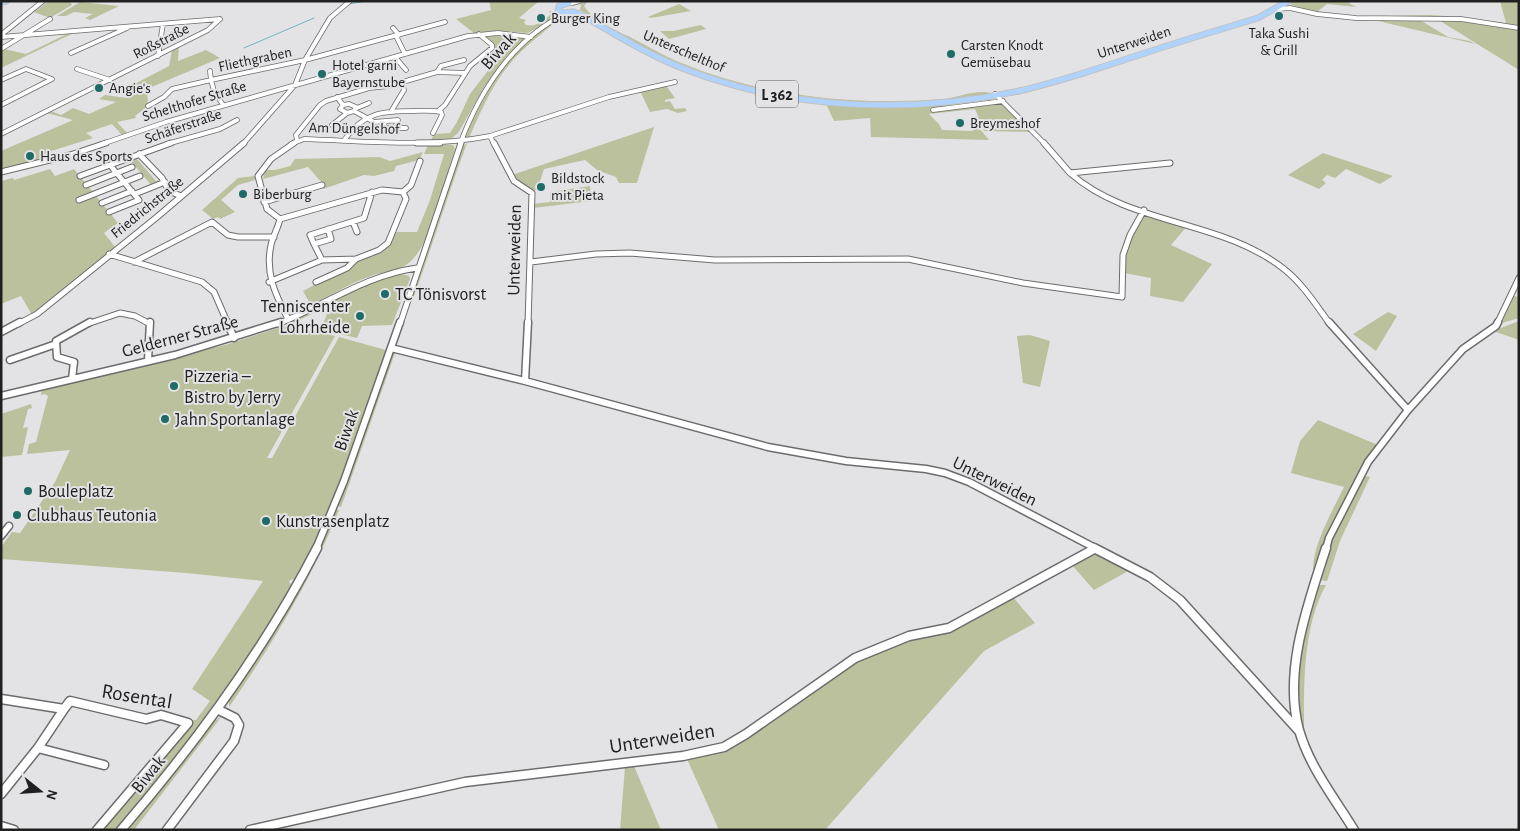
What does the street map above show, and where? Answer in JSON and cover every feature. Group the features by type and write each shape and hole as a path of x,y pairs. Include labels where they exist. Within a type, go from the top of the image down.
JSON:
{"main road":[{"path":"1,2 6,1"},
{"path":"560,12 557,9 560,2 571,3"},
{"name":"Unterschelthof","path":"571,3 579,8 581,12 612,32"},
{"name":"Unterweiden","path":"927,103 996,94 1067,78 1248,21 1278,9 1286,3"},
{"path":"569,13 579,8"},
{"name":"Unterschelthof","path":"560,12 580,14 686,70 730,84 798,98 850,103 927,103"}],"street":[{"path":"1,36 44,1"},
{"path":"34,10 48,1"},
{"name":"Fliethgraben","path":"295,85 310,50 330,18 350,1"},
{"path":"571,3 580,1"},
{"path":"579,8 584,1"},
{"name":"Unterweiden","path":"1286,3 1294,8"},
{"name":"Unterweiden","path":"1286,3 1323,15"},
{"name":"Unterweiden","path":"1278,9 1294,8 1323,15 1362,19 1435,18 1483,22 1519,28"},
{"name":"Biwak","path":"121,830 170,772 217,709 272,628 299,582 334,508 438,212 460,142 489,84 509,58 560,12"},
{"name":"Biwak","path":"552,20 569,13"},
{"path":"1,49 50,19"},
{"name":"Roßstraße","path":"1,134 208,30 220,19 163,24"},
{"name":"Fliethgraben","path":"148,106 164,97 172,89 305,60 444,22"},
{"path":"1,36 23,36 163,24 158,56"},
{"path":"71,53 130,26"},
{"path":"393,28 398,35 404,54"},
{"name":"Schelthofer Straße","path":"1,172 70,154 223,105 478,34 506,33 531,37"},
{"path":"345,139 351,128 366,118 392,110 438,111 444,106 465,73 492,47 478,34"},
{"path":"395,57 406,70"},
{"path":"437,72 439,68 464,60"},
{"path":"1,80 26,69 52,79 1,105"},
{"path":"77,69 110,80"},
{"name":"Fliethgraben","path":"210,71 214,92 223,105"},
{"path":"297,140 296,135 320,105 337,97 369,88 402,83 437,72 465,73"},
{"path":"460,142 490,136 609,97 675,82"},
{"path":"392,110 404,90 402,83"},
{"name":"Friedrichstraße","path":"1,332 37,314 181,196 245,142 295,85"},
{"path":"996,94 1031,128 1070,173 1094,192 1114,201 1202,229 1273,262 1289,272 1338,333 1408,410"},
{"path":"337,97 343,105"},
{"path":"933,110 1003,101"},
{"path":"332,125 347,112 356,110 369,103"},
{"path":"343,105 352,104 356,110 374,122 398,120 395,128"},
{"path":"343,105 340,109 347,112"},
{"path":"433,133 442,115 438,111"},
{"name":"Schäferstraße","path":"181,196 171,193 165,182 139,154 220,128 237,120"},
{"path":"385,122 383,128 406,128"},
{"name":"Unterweiden","path":"490,136 514,181 532,193 531,262 525,381"},
{"name":"Am Düngelshof","path":"264,202 258,176 260,172 288,145 297,140 345,139 428,143 460,142"},
{"path":"80,176 139,154"},
{"path":"402,192 411,185 420,161"},
{"path":"1070,173 1170,164"},
{"path":"109,212 139,200 110,165"},
{"path":"86,185 132,167"},
{"path":"79,200 140,176"},
{"path":"102,203 165,182"},
{"path":"280,219 267,208 264,202 322,185"},
{"path":"269,282 322,260 356,259 379,250 388,242 406,200 402,192 391,189 372,192 280,219"},
{"path":"322,260 310,235 364,218 372,192"},
{"path":"531,262 596,254 630,253 715,260 908,258 1023,283 1122,297 1123,256 1130,235 1144,210"},
{"path":"280,219 274,237 268,274 269,282 288,319"},
{"path":"134,262 212,222 228,234 238,237 274,237"},
{"path":"353,222 357,232"},
{"path":"314,244 331,238 328,229"},
{"path":"109,254 202,282 214,292 234,338"},
{"path":"316,282 347,268 356,259"},
{"name":"Gelderner Straße","path":"1,396 234,338 288,319 375,277 417,268"},
{"name":"Unterweiden","path":"1354,830 1309,756 1298,732 1294,702 1296,659 1315,582 1329,538 1368,462 1408,410 1463,349 1496,326 1519,278"},
{"path":"72,379 74,362 57,357 56,341 60,336 120,312 150,322 148,360"},
{"path":"10,360 56,344"},
{"name":"Unterweiden","path":"391,348 525,381 768,447 846,461 926,469 945,473 969,482 1150,577 1180,600 1298,732"},
{"path":"1,536 9,526"},
{"name":"Unterweiden","path":"250,830 465,782 683,756 724,747 746,734 855,658 909,636 949,628 1094,549"},
{"name":"Rosental","path":"1,699 64,709 70,701 146,719 161,715 188,723 126,798 96,830"},
{"path":"1,794 38,748 64,709"},
{"path":"167,830 234,741 239,725 235,718 217,709"},
{"path":"38,748 104,766"},
{"path":"1,826 14,830"}],"green space":[{"path":"49,1 70,1 72,5 50,18 34,12"},
{"path":"489,1 539,1 519,18 526,20 524,22 526,25 540,23 551,14 549,11 556,11 558,14 528,33 499,31 474,33 456,19 491,10"},
{"path":"588,1 584,6 598,20 663,55 709,73 761,88 815,97 869,101 945,99 982,92 993,94 937,101 883,103 830,100 778,93 727,80 677,63 628,39 580,10 581,4"},
{"path":"1292,1 1348,1 1357,7 1327,4 1318,11 1332,14 1373,16 1429,15 1506,23 1500,1 1519,1 1519,27 1463,21 1348,17 1319,13 1292,5 1290,3"},
{"path":"80,2 119,6 90,20 85,18 93,14 74,12 66,16 57,16"},
{"path":"679,4 691,11 648,17"},
{"path":"1299,11 1361,19 1432,18 1434,19 1420,20 1448,37 1470,41 1475,44 1374,20 1326,17"},
{"path":"576,14 667,62 765,93 694,76 650,57"},
{"path":"564,17 525,48 504,71 489,96 468,140 465,137 473,119 495,81 507,63 537,33"},
{"path":"1437,19 1461,20 1519,28 1519,70"},
{"path":"701,25 706,29 669,39 660,31 673,31"},
{"path":"73,31 78,31 1,68 1,50 26,54"},
{"path":"496,34 518,36 524,39 485,86 458,133 452,138 433,142 431,140 434,134 450,133 470,94 497,59 485,57 492,57 497,52 493,51 495,46 485,36"},
{"path":"179,46 178,61 206,50 220,58 147,89 148,106 135,116 136,118 117,122 127,133 122,135 112,124 86,133 93,138 48,152 46,154 47,159 1,171 1,151 73,120 47,113 51,111 61,115 73,108 89,114 116,102 99,99 105,95 127,98 144,90 127,88 169,66 172,50"},
{"path":"663,85 667,87 675,98 665,100 665,102 670,101 675,109 685,108 687,111 678,113 667,109 650,112 640,91"},
{"path":"771,94 868,105 997,98 1033,132 984,131 975,109 929,114 942,130 973,131 972,128 980,129 989,140 871,137 870,118 834,121 826,104"},
{"path":"654,127 637,183 619,183 616,177 597,170 585,160 544,169 540,181 542,186 538,186 540,190 524,187 512,175"},
{"path":"467,143 413,299 410,299 463,146"},
{"path":"428,145 453,145 455,149 432,225 426,239 410,262 401,267 362,279 300,312 293,313 311,305 303,291 389,245 396,232 417,232 430,200 444,154 424,154"},
{"path":"423,152 419,160 396,166 394,171 374,176 364,175 323,189 320,185 323,184 308,167 263,179 265,170 275,170 290,166 295,159 379,157 390,161"},
{"path":"1323,153 1393,176 1380,184 1346,169 1335,178 1327,175 1322,180 1326,183 1319,189 1288,175"},
{"path":"141,157 137,159 156,181 160,180 161,182 152,186 129,159"},
{"path":"50,169 55,176 74,169 118,223 104,233 115,247 32,315 21,296 1,304 1,181 13,178 14,180"},
{"path":"255,176 255,180 238,185 221,200 235,212 220,219 218,217 213,219 202,210 238,178"},
{"path":"590,186 591,201 533,208 533,204 550,202 550,192"},
{"path":"1145,211 1188,225 1171,245 1212,264 1183,302 1150,296 1151,278 1124,273 1130,240"},
{"path":"401,274 409,276 410,279 392,325 362,326 357,338 323,330 324,327 319,326 324,322 330,305 293,323 292,321 335,298 374,281"},
{"path":"1511,294 1519,298 1519,318 1499,324"},
{"path":"1388,312 1397,316 1376,351 1353,334"},
{"path":"1519,321 1519,340 1493,331"},
{"path":"284,326 335,336 267,458 272,458 339,337 386,350 343,475 323,527 297,579 290,580 289,583 294,584 254,649 188,742 140,801 115,830 103,830 106,827 104,825 119,809 121,810 146,777 149,778 161,763 159,762 186,733 184,731 193,720 196,720 210,701 192,689 263,581 186,573 1,559 1,547 12,532 20,533 55,482 70,450 27,454 29,444 36,442 48,396 45,394 41,395 42,390 225,345"},
{"path":"1030,335 1050,341 1040,387 1023,383 1017,336"},
{"path":"393,350 397,351 341,507 338,506"},
{"path":"31,404 32,408 28,409 23,428 28,427 22,455 1,457 1,414"},
{"path":"1318,420 1378,445 1317,569 1313,569 1320,538 1344,487 1291,473 1300,441"},
{"path":"1365,476 1370,477 1340,541 1327,581 1319,580 1334,536"},
{"path":"336,510 339,510 328,536 290,612 229,707 229,699 305,576"},
{"path":"1094,552 1130,570 1094,590 1071,564"},
{"path":"1318,585 1326,585 1312,620 1308,639 1304,735 1297,698 1298,679 1303,641"},
{"path":"1012,596 1035,623 984,651 825,830 719,830 687,759 723,749 856,660 894,643 949,630"},
{"path":"222,716 134,830 128,830 215,721"},
{"path":"634,766 661,830 620,830 625,767"}],"waterway":[{"path":"349,4 366,1"},
{"path":"244,48 314,18"}],"place":[{"name":"Taka Sushi & Grill","path":"1279,16"},
{"name":"Burger King","path":"541,18"},
{"name":"Carsten Knodt Gemüsebau","path":"951,54"},
{"name":"Hotel garni Bayernstube","path":"322,74"},
{"name":"Angie's","path":"99,88"},
{"name":"Breymeshof","path":"960,123"},
{"name":"Haus des Sports","path":"30,156"},
{"name":"Bildstock mit Pieta","path":"541,187"},
{"name":"Biberburg","path":"243,194"},
{"name":"TC Tönisvorst","path":"385,294"},
{"name":"Tenniscenter Lohrheide","path":"360,316"},
{"name":"Pizzeria – Bistro by Jerry","path":"174,386"},
{"name":"Jahn Sportanlage","path":"165,419"},
{"name":"Bouleplatz","path":"28,491"},
{"name":"Clubhaus Teutonia","path":"17,515"},
{"name":"Kunstrasenplatz","path":"266,521"}]}
